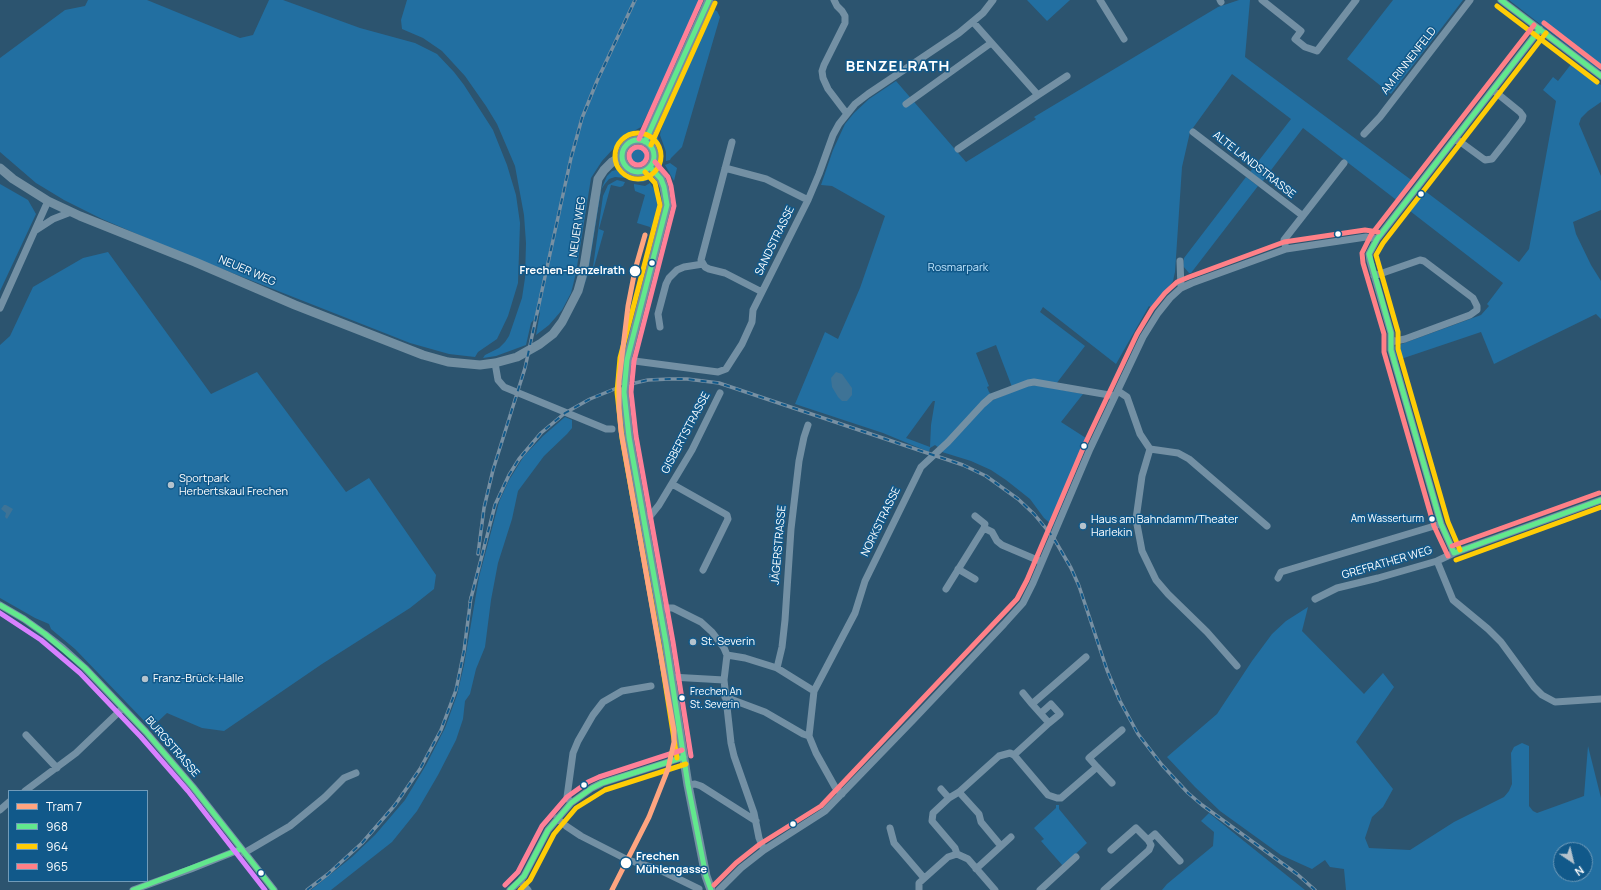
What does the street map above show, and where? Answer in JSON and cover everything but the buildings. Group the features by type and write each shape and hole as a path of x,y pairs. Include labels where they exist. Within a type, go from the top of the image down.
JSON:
{"main road":[{"path":"645,142 710,0"},
{"path":"640,140 645,142 652,148 654,153 653,163 650,167 641,172 631,171 624,166 621,157 622,152 629,142 640,140"},
{"name":"NEUER WEG","path":"0,168 48,201 71,212 295,305 422,354 448,362 480,365 495,363 517,357 540,344 553,334 562,322 578,292 584,273 598,179 612,162 621,157"},
{"path":"650,167 662,183 667,205 627,360 624,392 627,425 660,608 688,785 706,876 711,890"}],"street":[{"path":"834,0 845,16 845,23 822,71 828,90 847,114"},
{"name":"SANDSTRASSE","path":"627,360 718,372 724,371 738,350 752,322 753,310 808,200 833,135 847,114 855,104 868,94 959,33 983,13 993,0"},
{"path":"1100,0 1124,39"},
{"path":"1262,0 1301,31 1295,39 1305,47 1317,51 1356,0"},
{"name":"AM RINNENFELD","path":"1364,134 1380,117 1470,0"},
{"path":"1501,0 1601,76"},
{"path":"973,22 1038,95"},
{"path":"1454,553 1441,524 1391,350 1391,333 1374,276 1370,254 1377,239 1540,30"},
{"path":"906,104 991,43"},
{"path":"958,149 1067,76"},
{"path":"1455,138 1485,160 1492,159 1522,120 1520,112 1493,90"},
{"name":"ALTE LANDSTRASSE","path":"1193,132 1302,216"},
{"path":"660,327 658,314 669,278 677,270 684,267 703,264 701,260 702,255 732,142"},
{"path":"1286,249 1284,240 1344,163"},
{"name":"SANDSTRASSE","path":"725,168 766,179 808,200"},
{"path":"0,308 48,201"},
{"path":"36,230 53,219 71,212"},
{"path":"719,890 741,868 764,850 816,818 842,794 1014,614 1029,593 1090,449 1143,337 1158,313 1170,298 1181,288 1199,280 1286,249 1366,236 1377,239"},
{"path":"1374,276 1420,260 1424,261 1473,298 1477,306 1477,310 1470,315 1405,339 1391,342"},
{"path":"1180,262 1181,288"},
{"name":"SANDSTRASSE","path":"703,264 709,269 725,273 762,292"},
{"path":"495,363 498,380 504,387 511,391 606,429 612,429"},
{"name":"NORKSTRASSE","path":"809,736 814,691 855,613 865,581 918,470 948,442 991,397 1034,382 1116,393"},
{"name":"GISBERTSTRASSE","path":"643,518 647,518 655,511 672,484 692,450 720,393"},
{"path":"1116,393 1127,397 1140,434 1150,449 1178,453 1189,459 1267,526"},
{"name":"JÄGERSTRASSE","path":"777,668 786,620 791,529 799,461 808,425"},
{"path":"1150,449 1142,476 1136,519 1142,551 1156,580 1207,632 1237,666"},
{"name":"GISBERTSTRASSE","path":"672,484 727,515 728,518 703,570"},
{"name":"GREFRATHER WEG","path":"1315,599 1337,588 1437,561 1454,553 1601,500"},
{"path":"946,589 984,528 985,524 975,516"},
{"path":"1278,578 1281,572 1441,524"},
{"path":"984,528 992,532 997,541 1002,545 1042,562"},
{"path":"1437,561 1453,600 1488,629 1501,642 1534,687 1542,695 1555,702 1601,699"},
{"path":"958,569 975,579"},
{"name":"BURGSTRASSE","path":"0,605 24,619 63,648 123,708 193,787 274,890"},
{"path":"660,608 673,608 701,622 720,641 724,648 727,655 724,680 725,697 731,744 756,821 759,838 764,850"},
{"path":"727,655 745,658 777,668 814,691"},
{"path":"1032,704 1086,657"},
{"path":"671,677 724,680"},
{"path":"571,803 567,797 573,753 593,715 603,702 622,691 651,686"},
{"path":"1023,694 1049,723"},
{"path":"725,697 765,712 809,736 835,787 842,794"},
{"path":"1014,755 1060,714 1051,704 1041,713"},
{"path":"26,790 76,753 123,708"},
{"path":"1112,783 1089,758 1122,730"},
{"path":"26,735 57,768"},
{"path":"957,854 955,848 932,821 933,813 999,756 1010,753 1014,755 1048,795 1057,798 1064,796 1097,767"},
{"path":"510,890 520,881 548,830 571,803 592,788 684,757"},
{"path":"133,890 242,851 290,826 325,797 344,778 356,773"},
{"path":"688,785 698,784 756,821"},
{"path":"941,789 949,798"},
{"path":"959,792 979,814 981,822 1001,846"},
{"path":"0,810 8,803"},
{"path":"557,818 581,836 628,860 658,869 699,890"},
{"path":"890,828 894,842 924,878"},
{"path":"1104,890 1149,850 1151,845 1136,828 1111,850"},
{"path":"1148,840 1155,834 1180,860"},
{"path":"976,869 1011,837"},
{"path":"919,890 919,883 924,878 948,857 957,854 968,859 995,890"},
{"path":"1040,890 1076,857"},
{"path":"520,881 528,890"}],"green space":[{"path":"88,0 147,0 240,38 253,35 269,0 283,0 360,28 415,43 437,54 464,85 493,130 507,165 516,195 520,223 518,283 508,316 497,339 478,352 475,357 449,354 410,343 179,252 102,219 64,200 36,183 0,152 0,58 65,10 85,6"},
{"path":"407,0 703,0 641,127 625,136 602,161 591,178 576,273 571,293 562,310 549,325 536,335 540,312 531,323 526,345 496,356 483,358 485,355 499,348 509,336 522,298 525,278 526,243 524,215 515,166 497,124 465,76 442,51 423,38 402,29 401,20"},
{"path":"1027,0 1070,0 1047,21"},
{"name":"Rosmarpark","path":"1239,0 1250,0 1245,57 1414,182 1399,202 1303,128 1262,182 1250,172 1291,119 1232,74 1190,132 1182,167 1175,272 1173,281 1154,309 1149,306 1116,364 1043,307 1040,312 1085,346 1056,384 1012,387 996,345 976,353 989,386 987,387 992,395 939,448 935,445 930,448 929,452 883,433 795,404 825,332 838,339 860,288 885,216 832,186 821,185 833,150 845,124 854,113 869,99 896,81 966,162 1036,119 1034,117 1218,7","holes":["933,401 935,401 931,425 930,447 906,438"]},
{"path":"1393,0 1463,0 1391,94 1347,59"},
{"path":"1509,0 1601,0 1601,70 1598,69"},
{"path":"710,10 692,47 658,129 657,135 663,155 660,167 658,163 655,134 691,46 708,11"},
{"path":"714,10 717,11 720,17 682,147 670,160 666,161 666,152 660,135 661,130 678,87"},
{"path":"1572,63 1601,85 1601,102 1581,118 1579,124 1601,176 1601,210 1573,222 1576,234 1591,265 1601,281 1601,319 1596,314 1494,364 1481,332 1392,362 1388,349 1481,315 1489,306 1487,304 1503,283 1410,211 1425,191 1519,262 1529,249 1556,101 1543,90 1553,77 1558,81"},
{"path":"638,145 646,148 649,156 646,164 638,167 630,164 627,156 630,148"},
{"path":"670,163 677,168 674,181 665,165"},
{"path":"616,170 623,173 626,178 615,177 609,179 601,190 585,284 600,192 607,176 612,171"},
{"path":"643,176 651,178 643,182 635,181"},
{"path":"1246,177 1258,186 1191,273 1189,273 1183,266 1184,258"},
{"path":"617,180 625,182 623,186 620,187 611,185 599,229 604,231 592,274 603,196 608,185"},
{"path":"650,183 657,194 660,209 653,233 650,227 637,223 645,195 635,191 634,186 634,184 645,186"},
{"path":"0,184 28,200 36,214 0,291"},
{"name":"Sportpark Herbertskaul Frechen","path":"108,252 211,394 257,372 346,492 369,478 436,575 434,589 410,608 322,664 224,731 202,728 167,713 151,728 75,649 51,629 49,624 35,618 0,598 0,345 10,336 33,287 83,258"},
{"path":"1030,384 1083,394 1061,422 1089,440 1053,526 1044,518 1030,499 991,470 971,461 942,452 984,406 991,401"},
{"path":"565,417 572,420 572,428 544,456 518,491 512,519 498,563 491,600 485,647 476,669 470,694 465,701 463,719 456,740 438,775 417,811 392,842 331,890 311,890 352,857 375,835 405,800 426,765 445,728 457,695 464,665 479,577 499,502 509,480 524,456 543,436"},
{"path":"1308,607 1302,631 1364,694 1383,673 1394,687 1356,742 1393,789 1383,807 1372,817 1365,838 1369,848 1410,850 1454,822 1504,797 1512,784 1511,753 1514,747 1522,743 1529,746 1529,806 1533,811 1537,813 1584,796 1588,746 1601,798 1601,890 1346,890 1344,869 1330,867 1325,860 1312,869 1281,855 1220,811 1167,757 1217,714 1272,634 1286,621"},
{"path":"1056,805 1059,805 1059,809 1087,843 1063,866 1041,841 1044,839 1034,828 1056,808"},
{"path":"1209,813 1305,890 1162,890 1167,884 1213,846 1214,832 1201,821"}],"shaded area":[{"path":"836,372 842,374 852,388 852,395 847,401 842,401 832,387 831,378"},
{"path":"4,505 13,509 7,519 5,517 6,513 1,509"}],"railway":[{"path":"478,554 484,508 493,470 525,368 571,158 582,118 597,81 635,0"},
{"path":"470,602 495,505 509,475 519,459 541,433 565,413 590,399 622,386 648,380 670,379 687,379 719,383 963,465 986,476 1018,499 1034,514 1053,537 1071,568 1079,586 1107,670 1120,701 1138,734 1162,765 1188,793 1202,805 1297,874 1315,890"},
{"path":"307,890 328,874 362,843 395,805 420,769 441,730 456,690 464,651 471,597"}],"tram line":[{"name":"7","path":"612,890 649,817 668,769 674,742 674,731 621,431 619,408 619,381 628,306 635,270 645,235"}],"transit line":[{"path":"639,139 701,0"},
{"name":"968","path":"645,142 709,0"},
{"name":"968","path":"1501,0 1601,76"},
{"name":"964","path":"651,145 715,3"},
{"name":"964","path":"1497,6 1597,82"},
{"name":"965","path":"1544,23 1601,67"},
{"name":"965","path":"1448,556 1434,526 1384,352 1384,334 1363,263 1362,253 1371,235 1534,25"},
{"name":"968","path":"1454,553 1441,524 1391,350 1391,333 1369,254 1377,239 1540,29"},
{"name":"964","path":"1460,550 1448,522 1398,349 1398,332 1376,255 1383,243 1546,33"},
{"name":"964","path":"633,133 643,133 651,137 657,143 661,151 661,156 661,161 657,169 651,175 643,179 633,179 625,175 619,169 615,161 615,151 619,143 625,137 633,133"},
{"name":"968","path":"635,140 641,140 651,147 654,156 653,162 647,169 641,172 635,172 625,165 622,159 622,153 629,143 635,140"},
{"path":"634,147 642,147 647,152 647,156 645,163 642,165 634,165 629,160 629,152 634,147"},
{"path":"655,162 668,177 674,206 634,361 631,392 636,436 673,642 691,756"},
{"name":"968","path":"650,167 661,179 667,205 627,360 624,392 629,437 666,643 688,785 706,876 711,890"},
{"name":"964","path":"645,172 655,183 660,205 620,358 617,392 622,438 659,644 677,758"},
{"name":"965","path":"714,885 736,863 760,844 821,806 1017,599 1027,580 1084,446 1137,334 1152,309 1165,293 1177,282 1284,242 1365,230 1378,232"},
{"name":"965","path":"1452,546 1599,493"},
{"name":"968","path":"1454,553 1601,500"},
{"name":"964","path":"1456,560 1601,507"},
{"name":"968","path":"0,605 24,619 45,634 85,668 146,732 193,787 274,890"},
{"path":"0,613 41,640 80,673 141,737 188,791 265,890"},
{"path":"505,885 518,872 542,826 567,797 588,782 599,777 682,750"},
{"name":"968","path":"510,890 524,876 548,830 571,803 592,788 602,783 684,757"},
{"name":"964","path":"520,890 530,880 554,834 576,808 605,790 686,764"},
{"name":"968","path":"133,890 241,849"}],"place":[{"name":"Frechen-Benzelrath","path":"635,271"},
{"name":"Sportpark Herbertskaul Frechen","path":"171,485"},
{"name":"Am Wasserturm","path":"1432,519"},
{"name":"Haus am Bahndamm/Theater Harlekin","path":"1083,526"},
{"name":"St. Severin","path":"693,642"},
{"name":"Franz-Brück-Halle","path":"145,679"},
{"name":"Frechen An St. Severin","path":"682,698"},
{"name":"Frechen Mühlengasse","path":"626,863"}],"district":[{"name":"BENZELRATH","path":"898,67"}]}
